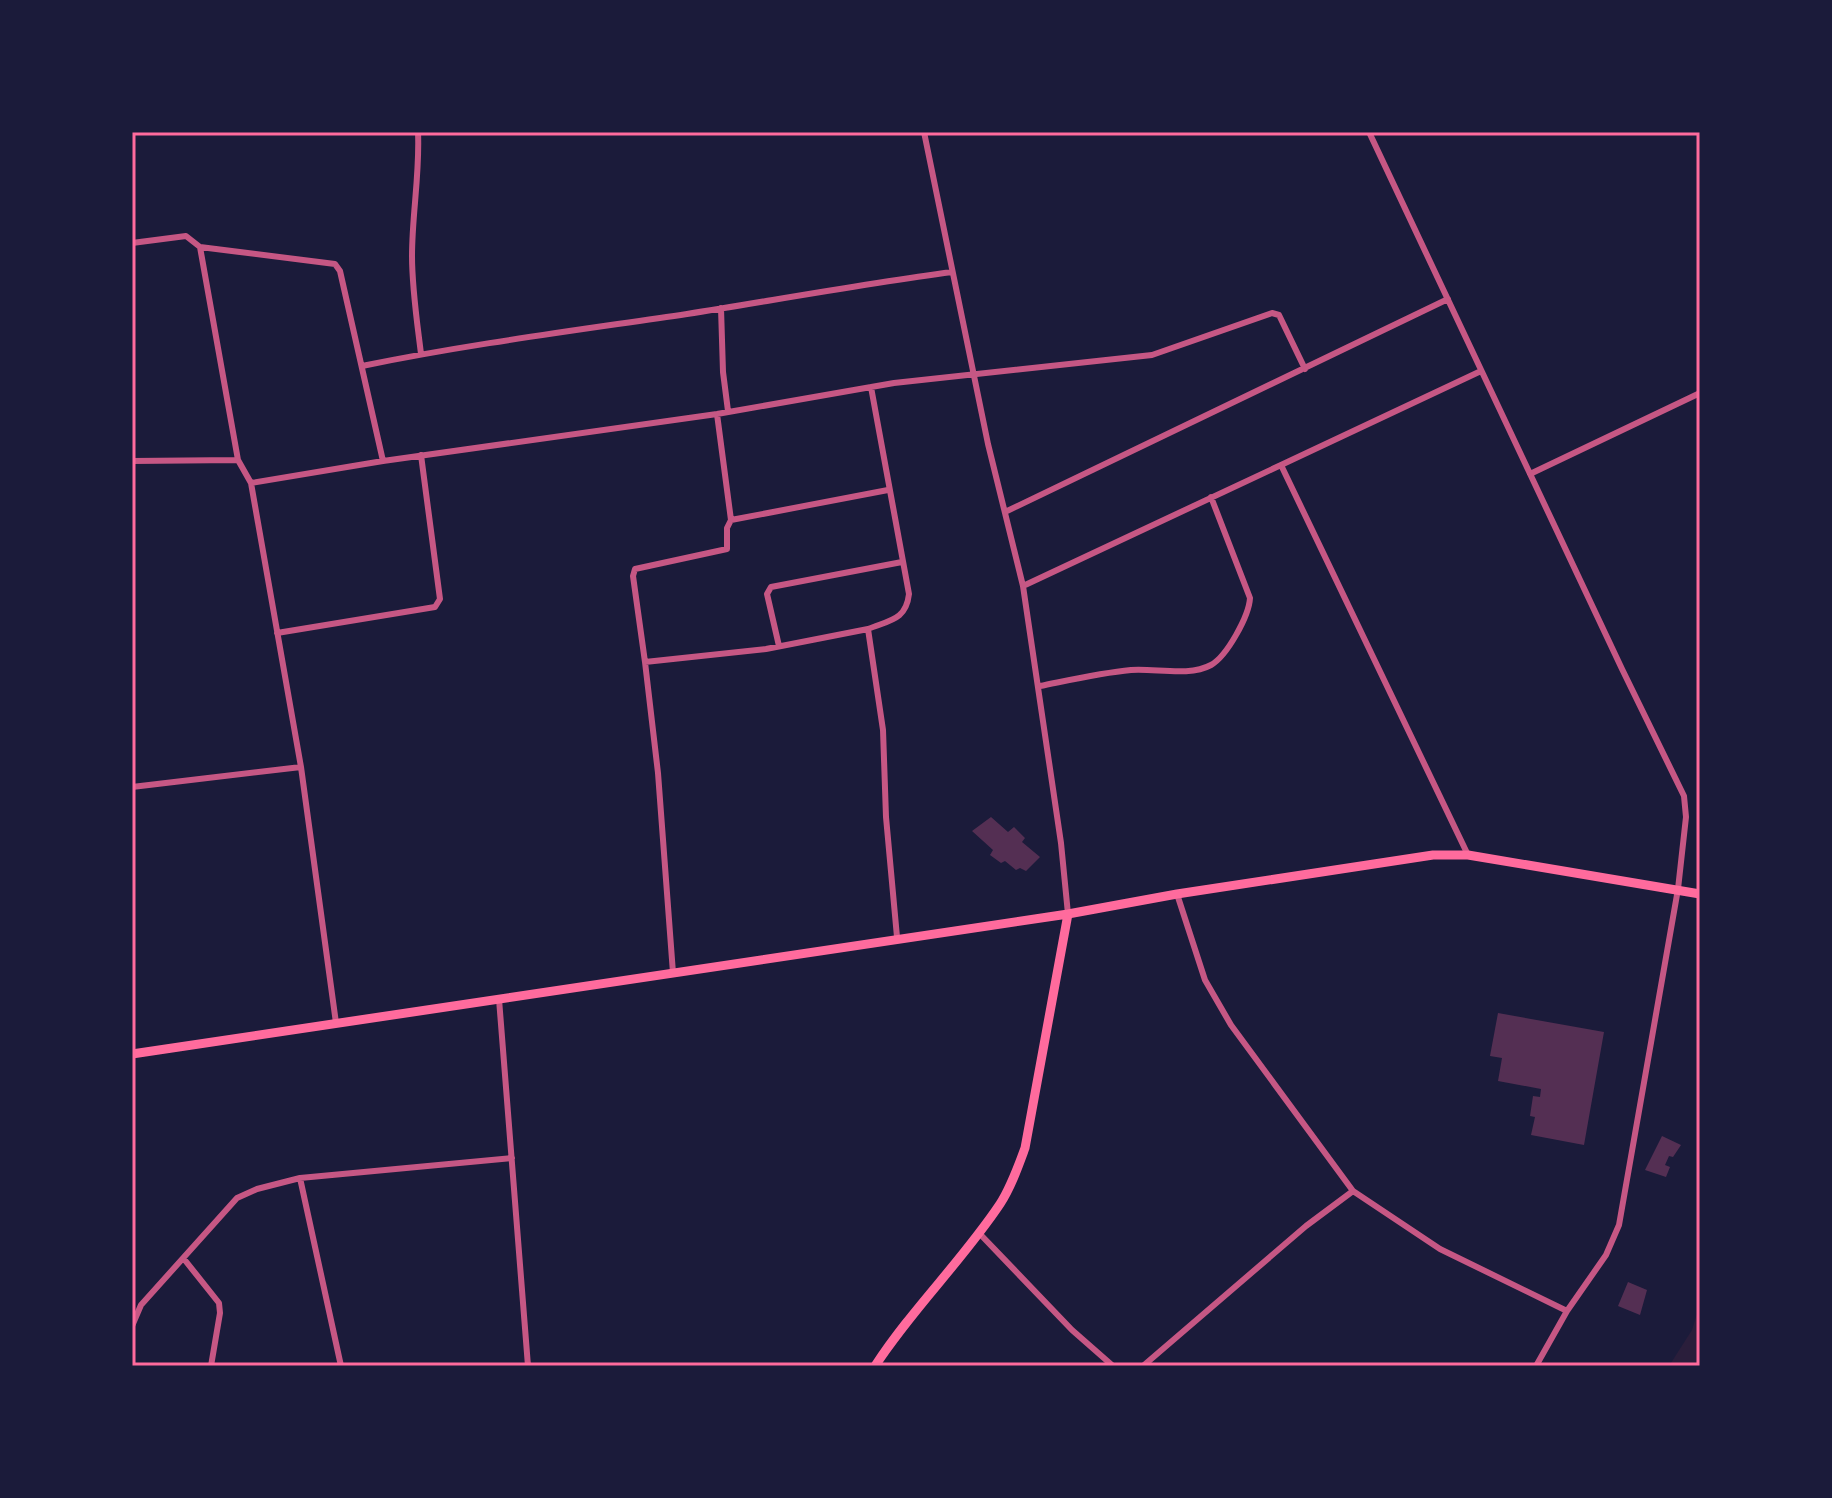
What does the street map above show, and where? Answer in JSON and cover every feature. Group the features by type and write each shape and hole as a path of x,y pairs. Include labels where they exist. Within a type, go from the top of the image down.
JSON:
{"main road":[{"path":"132,1054 897,937 1068,914 1433,855 1468,855 1700,894"},
{"path":"875,1366 900,1329 1001,1202 1025,1148 1068,914"}],"street":[{"path":"418,132 412,254 414,303 421,354"},
{"path":"924,132 973,374 1023,586 1040,686 1068,914"},
{"path":"1369,132 1684,796 1686,817 1678,889 1619,1225 1606,1255 1567,1311 1536,1366"},
{"path":"132,243 186,236 200,247 335,264 340,271 383,461"},
{"path":"200,247 238,460 251,483 301,767 336,1023"},
{"path":"362,366 840,287 952,272"},
{"path":"1005,512 1448,299"},
{"path":"721,308 728,411"},
{"path":"251,483 421,455 717,414 871,387 1152,355 1272,313 1279,315 1305,369"},
{"path":"1023,586 1481,371"},
{"path":"645,662 779,646 868,629 902,615 909,594 871,387"},
{"path":"1530,474 1700,393"},
{"path":"673,973 658,773 633,576 635,569 725,551 727,528 731,520 717,414"},
{"path":"277,633 435,607 438,604 440,599 421,455"},
{"path":"132,461 238,460"},
{"path":"1281,465 1468,855"},
{"path":"731,520 888,490"},
{"path":"1040,686 1134,670 1209,667 1220,658 1249,611 1250,598 1211,497"},
{"path":"779,646 767,594 771,587 902,562"},
{"path":"868,629 883,730 886,817 897,937"},
{"path":"132,787 301,767"},
{"path":"1177,894 1205,980 1231,1025 1353,1191 1440,1249 1567,1311"},
{"path":"499,998 528,1366"},
{"path":"132,1326 141,1305 237,1198 257,1189 300,1178 512,1158"},
{"path":"300,1178 341,1366"},
{"path":"1143,1366 1306,1226 1353,1191"},
{"path":"979,1233 1072,1330 1113,1366"},
{"path":"184,1259 219,1303 211,1366"},
{"path":"132,1300 141,1305"}],"shaded area":[{"path":"1700,1304 1700,1366 1669,1366 1692,1330"}],"building":[{"path":"991,817 1008,832 1014,827 1025,838 1022,842 1040,857 1026,871 1016,870 990,855 993,850 972,831"},
{"path":"1498,1013 1604,1032 1584,1145 1531,1135 1535,1117 1530,1116 1533,1096 1540,1097 1541,1089 1498,1081 1502,1058 1490,1056"},
{"path":"1662,1136 1681,1145 1673,1157 1669,1156 1665,1165 1670,1167 1666,1177 1645,1170"},
{"path":"1628,1282 1647,1290 1640,1315 1618,1306"}]}
